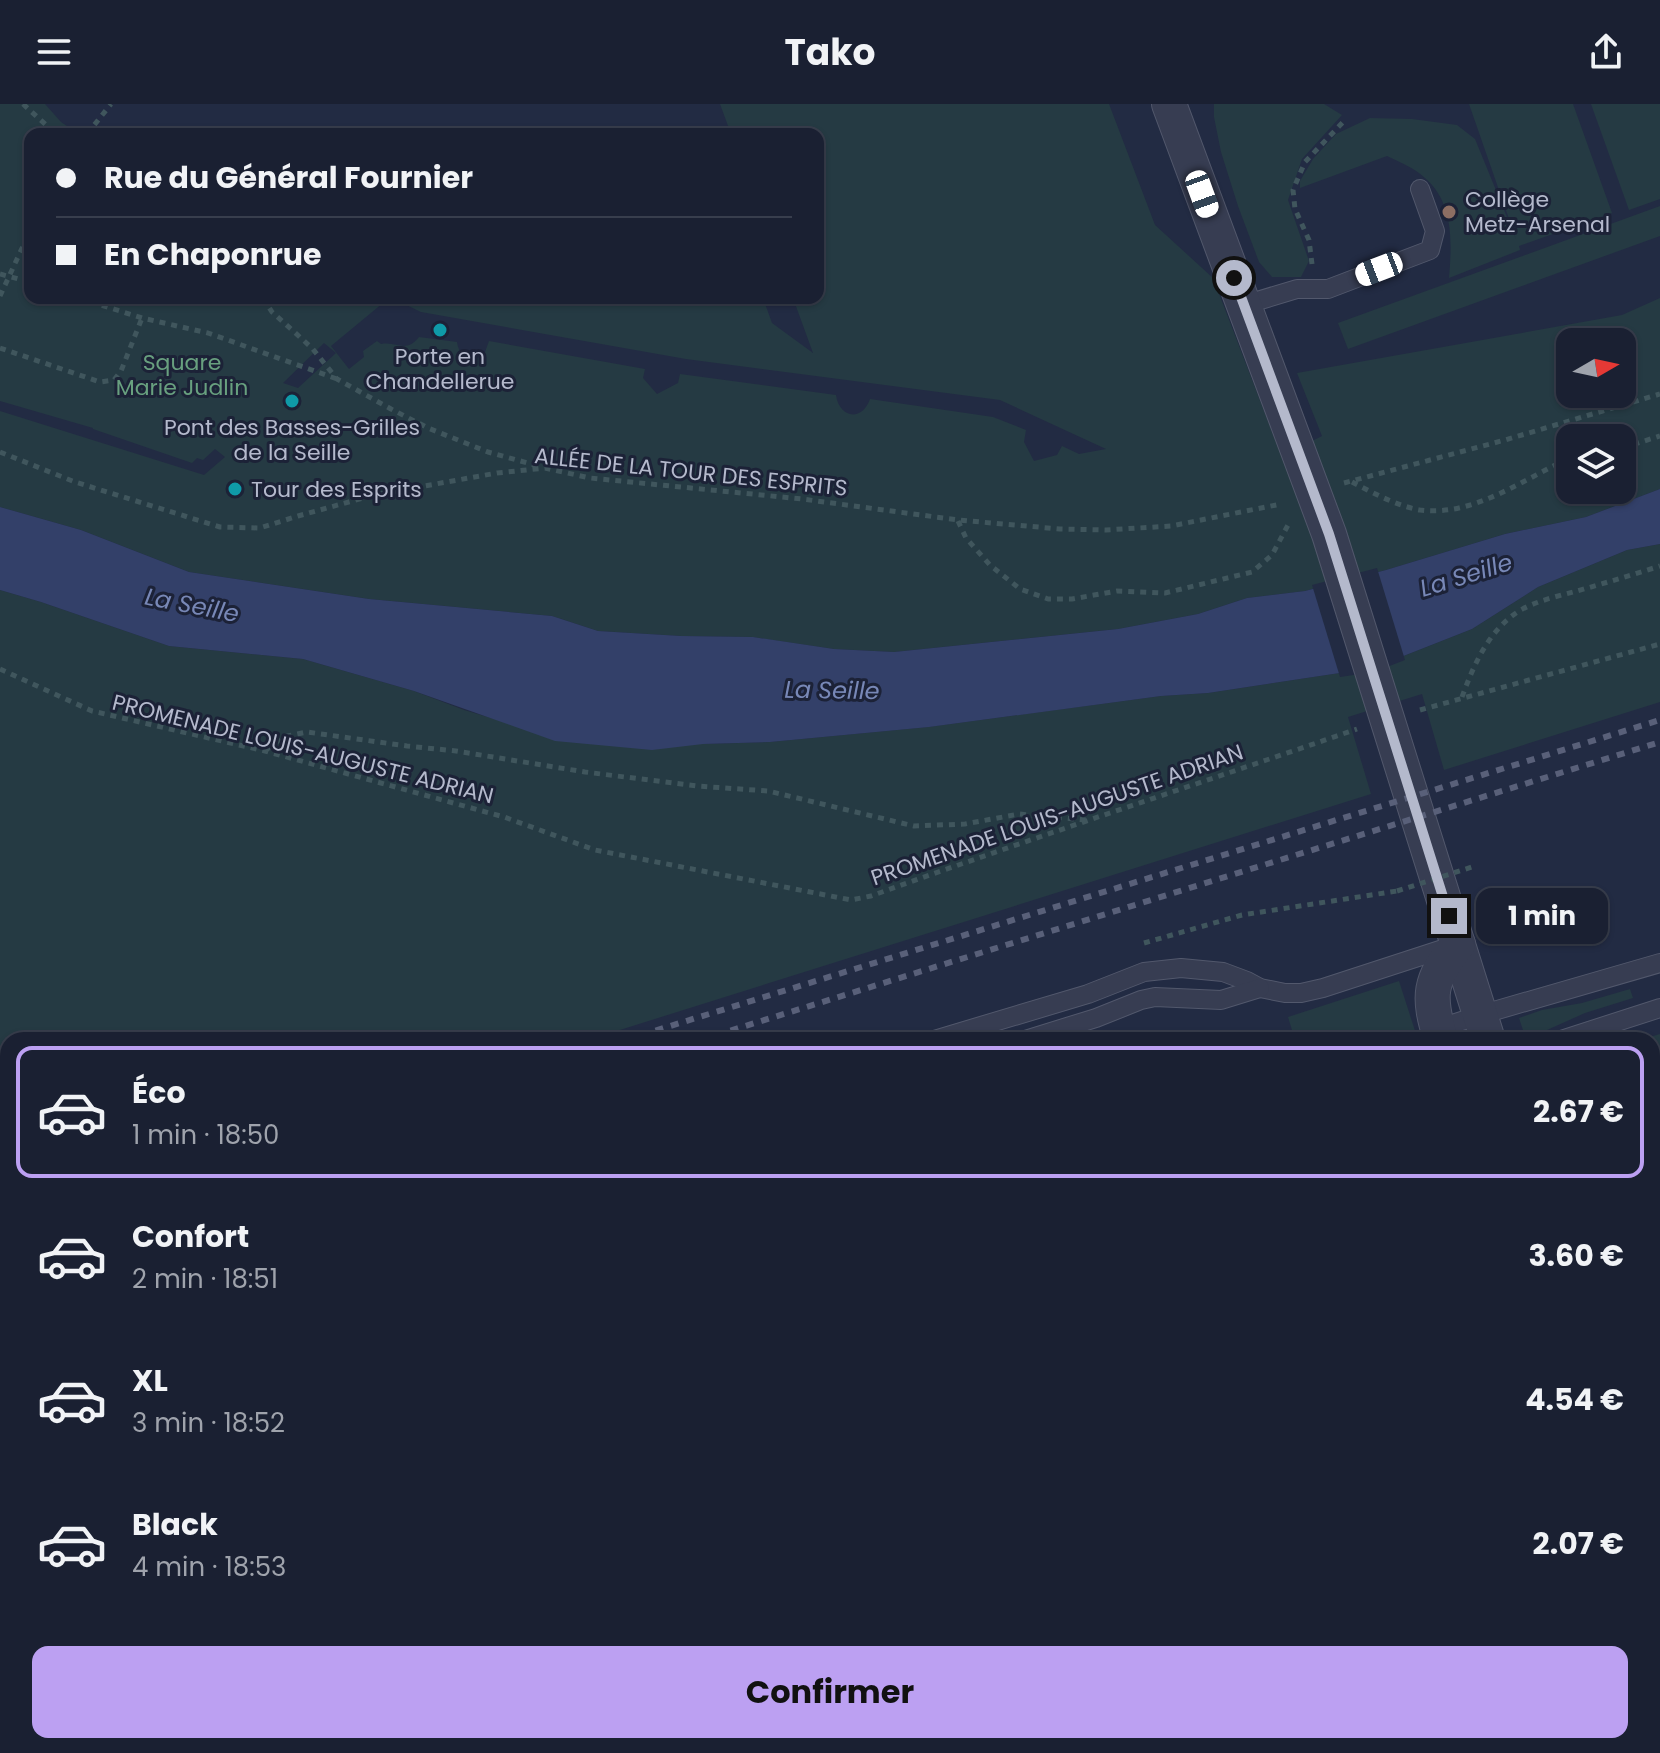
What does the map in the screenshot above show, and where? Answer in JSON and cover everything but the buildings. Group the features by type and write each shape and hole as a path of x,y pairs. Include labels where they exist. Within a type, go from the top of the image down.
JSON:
{"street":[{"path":"1169,104 1329,534 1484,1027"},
{"path":"1438,1032 1433,1014 1433,986 1441,966 1458,944"}],"lane":[{"path":"1244,305 1297,289 1328,289 1430,250 1435,231 1420,189"},
{"path":"961,1032 1088,994 1128,977 1155,970 1181,968 1223,972 1260,988 1301,993 1458,944"},
{"path":"1452,1032 1484,1027 1660,963"},
{"path":"1392,966 1405,967 1433,986"},
{"path":"1051,1032 1155,997 1221,1000 1260,988"},
{"path":"1586,1032 1660,1008"}],"path":[{"path":"23,104 49,128"},
{"path":"92,128 111,104"},
{"path":"1317,289 1309,240 1295,209 1293,190 1305,162 1345,120"},
{"path":"0,296 24,244"},
{"path":"0,274 24,280"},
{"path":"98,304 208,333 337,379 428,428 488,452 545,468"},
{"path":"267,304 312,348 337,379"},
{"path":"0,348 100,382 114,380 121,371 142,318"},
{"path":"1559,424 1660,394"},
{"path":"1556,425 1350,482 1417,509 1440,511 1484,500 1556,465"},
{"path":"1636,444 1660,436"},
{"name":"ALLÉE DE LA TOUR DES ESPRITS","path":"0,452 75,482 220,527 260,528 374,495 497,473 545,468 590,478 802,499 1009,526 1106,530 1171,526 1280,504"},
{"path":"958,520 966,538 990,565 1020,589 1048,599 1072,599 1117,591 1165,593 1252,572 1272,555 1288,525"},
{"path":"1462,698 1482,650 1498,629 1519,611 1660,566"},
{"name":"PROMENADE LOUIS-AUGUSTE ADRIAN","path":"0,669 92,711 265,751 504,817 595,850 851,900 871,896 1090,820 1386,713 1462,698 1660,644"},
{"path":"265,751 283,737 307,732 456,751 585,772 768,791 914,826 965,824 1019,814 1090,820"},
{"path":"1138,946 1242,915 1397,891 1475,866"}],"green space":[{"name":"Square Marie Judlin","path":"0,104 45,104 70,128 24,128 24,304 382,304 331,346 349,369 364,357 363,351 377,341 405,346 419,337 457,342 463,355 475,358 484,355 489,341 645,369 643,378 657,394 678,383 680,374 836,395 841,409 851,414 862,411 870,399 993,417 1026,430 1024,442 1034,461 1057,455 1062,446 1079,454 1106,449 1000,400 686,359 421,312 404,304 765,304 772,323 813,353 795,304 824,304 824,128 729,128 720,104 1109,104 1155,225 1213,278 1279,450 1298,448 1322,436 1297,373 1622,315 1660,298 1660,489 1636,498 1636,424 1556,424 1556,504 1620,504 1586,517 1505,534 1386,570 1305,591 1247,598 1198,614 1118,629 894,652 834,649 752,637 598,631 552,616 369,599 189,572 81,530 0,507 0,411 204,475 225,457 215,449 203,460 197,458 192,463 0,401","holes":["324,343 336,353 298,388 283,383"]},
{"path":"1214,104 1324,104 1342,115 1302,159 1288,200 1309,261 1301,277 1272,277 1259,262 1221,152"},
{"path":"1469,104 1573,104 1612,213 1519,246 1520,250 1449,278 1451,251 1446,211 1434,188 1412,168 1387,156 1300,188 1300,181 1313,159 1336,134 1370,118 1457,125 1475,139 1516,239"},
{"path":"1591,104 1660,104 1660,199 1629,210"},
{"path":"1660,206 1660,236 1348,349 1338,323"},
{"path":"1660,544 1660,702 1444,770 1422,694 1348,717 1371,794 613,1032 0,1032 0,590 169,646 303,659 414,691 505,722 703,744 770,742 928,727 1161,696 1208,693 1373,668 1472,629 1538,587 1627,550"},
{"path":"1399,981 1415,1032 1293,1032 1288,1017"},
{"path":"1630,989 1633,998 1585,1013 1547,1030 1524,1032 1519,1018 1542,1010 1582,1003"}],"water":[{"name":"La Seille","path":"1660,489 1660,544 1627,550 1538,587 1472,629 1373,668 1208,693 1161,696 929,727 652,750 555,741 414,691 303,659 169,646 0,590 0,507 81,530 189,572 369,599 552,616 598,631 753,637 834,649 894,652 1118,629 1198,614 1247,598 1305,591 1386,570 1505,534 1586,517 1620,504 1636,504 1636,498"}],"pier":[{"path":"1377,568 1405,660 1374,672 1340,677 1312,585"}],"railway":[{"path":"651,1032 1660,720"},
{"path":"726,1032 1660,742"}],"place":[{"name":"Collège Metz-Arsenal","path":"1449,212"},
{"name":"Porte en Chandellerue","path":"440,330"},
{"name":"Pont des Basses-Grilles de la Seille","path":"292,401"},
{"name":"Tour des Esprits","path":"235,489"}],"route":[{"path":"1234,278 1329,534 1449,916"}]}
